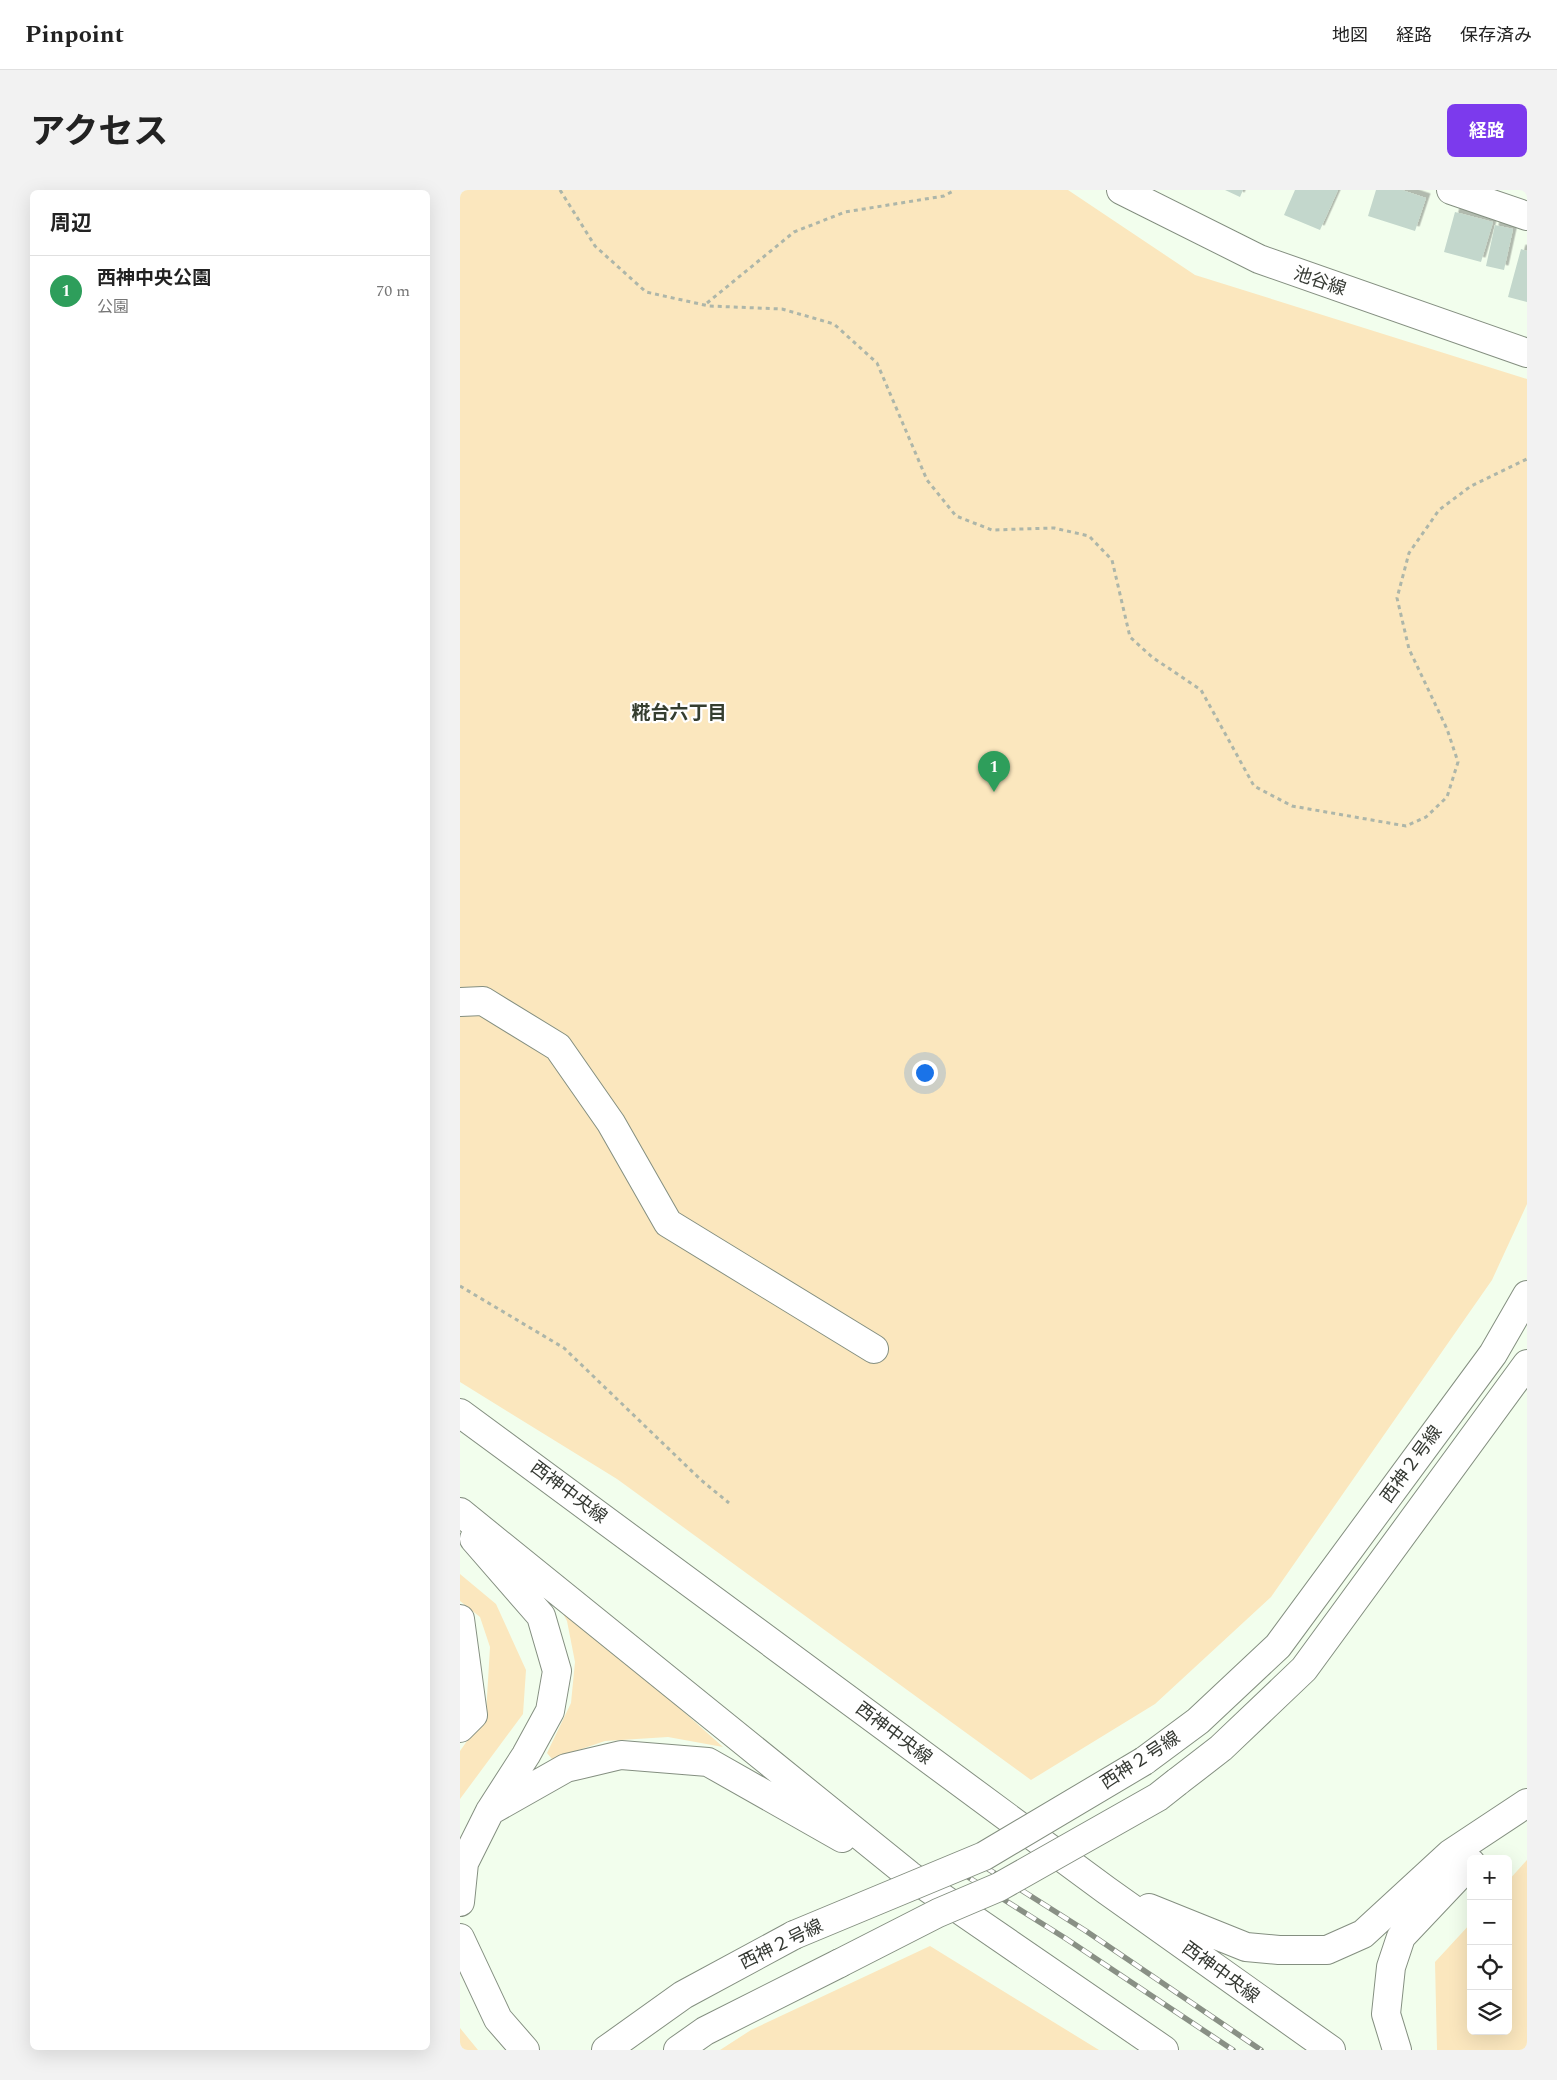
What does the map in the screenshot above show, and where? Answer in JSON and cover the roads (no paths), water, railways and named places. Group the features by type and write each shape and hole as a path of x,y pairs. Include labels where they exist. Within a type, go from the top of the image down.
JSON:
{"street":[{"name":"池谷線","path":"1121,190 1259,259 1527,353"},
{"path":"1451,190 1527,216"},
{"path":"460,1002 483,1001 558,1047 611,1123 668,1223 874,1349"},
{"name":"西神２号線","path":"606,2050 683,1995 794,1934 984,1856 1144,1761 1198,1722 1278,1646 1493,1354 1526,1299"},
{"name":"西神２号線","path":"678,2050 705,2031 938,1913 1000,1887 1158,1797 1221,1748 1304,1669 1527,1364"},
{"name":"西神中央線","path":"460,1413 1106,1890 1331,2050"},
{"path":"460,1512 909,1875 1164,2050"},
{"path":"460,1522 541,1616 557,1671 550,1711 526,1755 490,1811 464,1863 460,1902"},
{"path":"460,1619 473,1715 460,1728"},
{"path":"490,1811 566,1768 621,1755 708,1762 909,1875"},
{"path":"1106,1890 1246,1947 1279,1950 1327,1950 1363,1934 1450,1854 1523,1806"},
{"path":"1478,1855 1523,1806"},
{"path":"1397,2050 1386,2014 1391,1967 1401,1938 1467,1867"},
{"path":"460,1938 498,2019 524,2050"}],"railway":[{"path":"966,1855 1086,1931 1261,2050"},
{"path":"952,1867 1065,1938 1233,2050"}],"place":[{"name":"西神中央公園","path":"994,792"}],"district":[{"name":"糀台六丁目","path":"679,712"}]}
